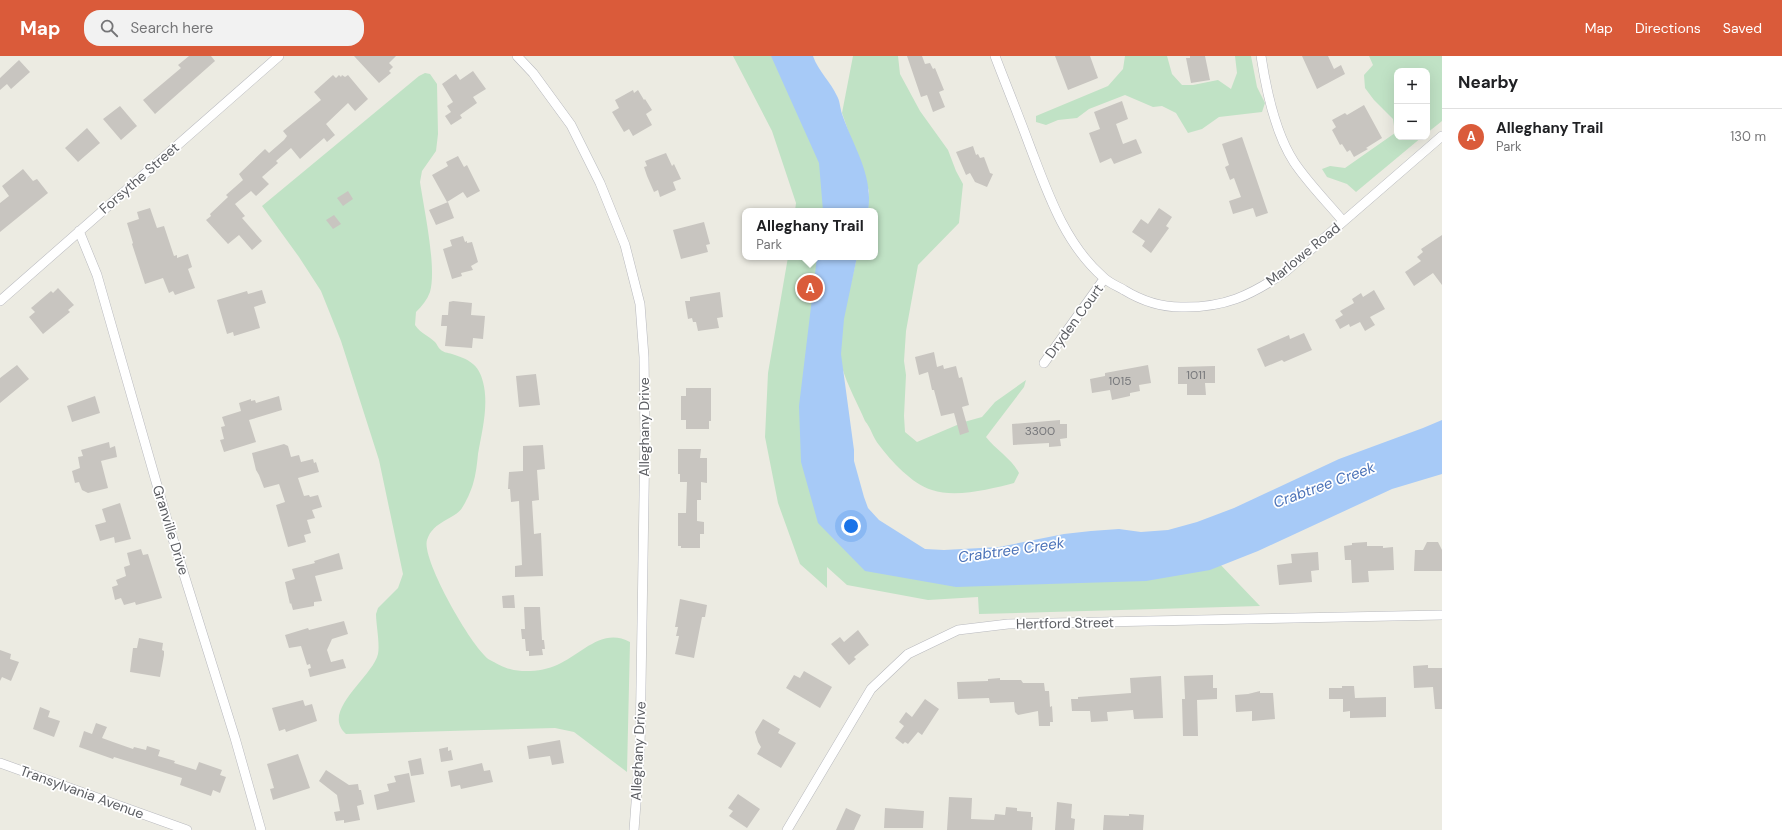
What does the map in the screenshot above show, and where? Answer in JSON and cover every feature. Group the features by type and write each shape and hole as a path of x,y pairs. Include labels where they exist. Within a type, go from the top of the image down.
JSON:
{"street":[{"name":"Forsythe Street","path":"0,301 279,56"},
{"name":"Alleghany Drive","path":"517,56 533,73 571,125 597,177 625,245 640,304 644,357 645,434 640,749 634,830"},
{"name":"Marlowe Road","path":"995,56 1049,196 1071,238 1086,261 1104,278 1137,298 1166,307 1195,307 1222,303 1243,297 1266,285 1285,272 1442,136"},
{"path":"1260,56 1272,111 1278,129 1294,161 1343,221"},
{"name":"Granville Drive","path":"79,231 97,275 159,492 230,722 261,830"},
{"name":"Dryden Court","path":"1044,363 1104,278"},
{"name":"Hertford Street","path":"787,830 871,689 908,654 958,630 1008,624 1442,615"},
{"name":"Transylvania Avenue","path":"0,763 187,830"}],"green space":[{"path":"733,56 792,56 848,208 795,208 796,203 772,131"},
{"path":"853,56 898,56 900,74 920,111 948,150 963,184 959,223 918,265 906,331 904,361 906,375 904,416 905,432 917,442 964,422 982,417 995,402 1026,380 1024,387 986,437 1016,468 1019,473 1014,483 995,488 962,493 941,492 924,487 896,465 877,442 865,421 847,381 840,355 842,327 856,260 878,260 878,208 868,208 869,191 842,113"},
{"path":"1125,56 1167,56 1172,74 1182,85 1193,85 1218,80 1231,89 1237,73 1235,56 1251,56 1257,87 1265,103 1262,112 1219,117 1202,129 1188,133 1176,113 1162,106 1153,107 1125,95 1089,109 1077,118 1058,120 1046,125 1036,122 1036,116 1108,86 1123,69"},
{"path":"1369,56 1442,56 1442,121 1430,131 1430,68 1394,68 1394,126 1393,119 1374,100 1365,88 1364,75 1373,65"},
{"path":"425,73 430,74 437,84 438,134 436,151 422,171 420,182 431,254 432,281 427,298 416,312 415,325 435,342 442,351 468,360 472,363 479,371 485,391 483,427 476,473 471,490 459,512 439,524 430,534 427,540 427,550 440,584 472,640 482,653 490,660 503,667 521,671 540,670 557,665 601,640 620,638 630,642 627,772 574,732 555,728 346,734 340,725 339,715 343,705 374,663 378,654 379,645 376,614 378,608 398,588 403,574 379,460 341,341 321,291 299,257 262,206 419,76"},
{"path":"1394,134 1394,140 1418,140 1356,192 1347,184 1327,177 1322,169 1330,166 1345,168"},
{"path":"787,260 842,260 826,377 862,533 932,564 1194,537 1260,606 979,614 978,597 928,600 847,585 827,567 827,588 800,564 778,503 765,437 768,373"}],"water":[{"path":"771,56 813,56 818,67 838,98 842,114 861,161 868,186 868,208 823,208 819,163"},
{"name":"Crabtree Creek","path":"817,260 856,260 844,319 841,354 854,450 854,461 868,508 879,520 925,549 944,550 999,547 1064,534 1091,531 1119,529 1141,532 1168,530 1197,522 1234,508 1339,459 1442,420 1442,474 1392,489 1258,551 1210,570 1146,581 956,587 865,571 818,523 801,462 799,406"}],"building":[{"path":"189,56 211,56 215,61 155,114 143,100 181,68 178,65"},
{"path":"354,56 396,56 389,63 393,67 389,71 391,73 379,83"},
{"path":"907,56 922,56 925,64 930,63 933,69 935,68 944,90 939,92 945,107 933,112 927,95 921,97"},
{"path":"1055,56 1090,56 1098,78 1068,90"},
{"path":"1190,56 1205,56 1210,80 1191,83 1186,58 1190,58"},
{"path":"1302,56 1328,56 1334,69 1341,65 1345,74 1317,89"},
{"path":"19,60 30,72 11,89 7,84 0,90 0,78"},
{"path":"473,71 486,89 473,97 477,103 460,115 462,118 451,125 445,116 451,112 447,106 453,102 442,84 456,74 460,80"},
{"path":"333,75 336,78 339,75 341,77 342,75 345,77 348,75 368,99 355,111 348,103 326,124 335,135 327,142 324,138 300,159 291,148 276,161 278,163 262,177 269,184 256,196 251,191 235,204 245,216 242,218 262,241 252,250 239,235 228,244 206,220 211,216 210,214 228,197 226,195 243,180 239,174 265,149 269,153 284,140 287,136 283,131 321,100 314,92"},
{"path":"633,90 634,93 638,90 652,110 646,114 652,125 633,136 629,129 624,132 612,112 619,108 615,100"},
{"path":"1122,101 1128,119 1116,124 1123,144 1136,139 1142,153 1114,164 1111,158 1100,163 1089,133 1100,129 1094,112"},
{"path":"1364,105 1382,138 1366,148 1368,149 1354,157 1350,150 1347,152 1342,144 1340,145 1332,130 1336,127 1332,120 1345,113 1347,115"},
{"path":"120,106 137,126 121,140 103,119"},
{"path":"87,128 100,143 78,162 65,148"},
{"path":"1242,137 1268,213 1256,217 1253,208 1233,214 1229,201 1241,197 1234,178 1230,180 1225,167 1229,165 1222,144"},
{"path":"973,146 976,155 978,154 980,158 984,157 990,173 993,174 987,187 975,182 970,173 966,175 956,152"},
{"path":"666,153 672,166 674,164 681,179 673,182 676,190 660,197 658,190 654,192 644,167 647,166 645,161"},
{"path":"458,156 464,167 467,165 480,191 467,198 463,192 447,202 432,175 448,166 446,162"},
{"path":"23,169 33,181 37,179 48,193 0,232 0,203 9,196 2,186"},
{"path":"348,191 353,199 343,206 337,198"},
{"path":"448,202 454,218 436,225 429,210"},
{"path":"150,208 157,228 164,226 174,256 177,255 177,258 188,254 192,267 188,269 195,288 175,295 173,291 169,293 163,278 145,284 127,223 139,219 137,212"},
{"path":"1159,208 1172,217 1166,226 1169,228 1151,253 1142,246 1145,241 1132,232 1141,219 1148,224"},
{"path":"334,215 341,224 333,229 326,220"},
{"path":"704,222 710,244 706,245 708,252 681,259 673,230"},
{"path":"1442,235 1442,285 1433,273 1414,286 1405,272 1421,261 1417,257 1423,252 1421,249"},
{"path":"463,236 465,242 472,242 478,262 471,266 473,270 461,273 462,276 452,279 443,249 452,246 450,240"},
{"path":"58,288 74,305 68,310 70,312 43,334 29,317 35,312 31,308 51,291 53,293"},
{"path":"262,290 266,303 254,307 260,328 234,336 233,332 227,334 217,300 247,291 248,294"},
{"path":"1374,290 1385,309 1370,317 1375,325 1365,331 1360,322 1350,327 1349,324 1340,329 1335,320 1343,315 1340,311 1354,303 1352,299 1361,293 1363,297"},
{"path":"720,292 723,317 717,318 719,328 698,331 696,322 693,322 692,318 688,319 685,301 690,301 690,297"},
{"path":"449,302 472,303 471,315 485,316 483,339 473,338 472,348 445,346 447,326 441,326 442,315 448,315"},
{"path":"1304,333 1312,350 1284,362 1282,360 1265,367 1257,349 1289,335 1290,339"},
{"path":"934,352 937,367 943,365 944,369 956,366 959,378 962,377 969,405 962,407 969,432 960,435 954,413 941,416 934,390 932,390 928,372 919,375 915,357"},
{"path":"17,365 29,379 0,403 0,378"},
{"path":"1148,365 1151,383 1139,385 1140,391 1130,393 1130,396 1112,400 1110,390 1092,393 1090,379 1105,376 1105,373"},
{"path":"1215,366 1215,383 1205,383 1206,395 1187,395 1187,384 1178,384 1178,367"},
{"path":"536,374 540,405 519,407 516,376"},
{"path":"686,388 711,388 711,421 709,421 709,429 686,429 686,420 681,420 681,396 686,396"},
{"path":"95,396 100,413 72,422 67,406"},
{"path":"279,396 282,410 249,420 256,442 224,452 220,440 224,439 221,427 225,426 222,417 241,411 239,403 251,399 251,401 255,400 256,403"},
{"path":"1060,420 1060,424 1067,424 1067,438 1060,439 1061,446 1049,447 1049,443 1013,445 1012,424"},
{"path":"109,442 110,448 115,446 117,457 101,461 108,488 88,493 82,490 79,482 75,483 72,471 80,468 78,457 83,456 81,450"},
{"path":"284,444 288,446 291,457 299,455 301,462 313,459 314,463 316,462 319,472 298,478 304,496 309,495 310,497 318,495 322,507 312,510 315,518 307,520 311,533 304,535 306,542 288,547 276,505 285,502 279,484 264,488 256,470 252,453"},
{"path":"543,445 545,469 537,470 539,500 532,501 534,534 541,533 543,576 515,577 515,566 522,565 519,501 511,502 510,489 508,489 509,472 523,471 523,446"},
{"path":"678,449 701,449 700,458 707,458 707,483 701,482 701,500 697,500 697,521 704,522 704,534 700,534 700,548 681,548 681,546 678,546 678,513 686,513 687,482 680,482 680,474 678,474"},
{"path":"120,503 131,539 115,543 114,537 100,541 95,525 106,522 102,509"},
{"path":"1367,542 1367,546 1383,546 1383,548 1393,547 1394,570 1368,571 1369,582 1352,583 1351,560 1345,560 1344,546 1352,545 1352,543"},
{"path":"1427,542 1438,542 1442,550 1442,571 1414,571 1415,550 1423,550"},
{"path":"141,549 143,555 148,554 162,598 136,605 135,602 124,605 121,598 115,600 112,587 118,585 116,580 126,576 124,567 130,565 127,553"},
{"path":"1318,552 1319,570 1311,571 1312,582 1279,585 1277,565 1292,563 1291,554"},
{"path":"339,553 343,569 315,576 322,601 314,602 314,606 293,610 291,603 290,604 285,582 295,579 292,569 315,563 314,561"},
{"path":"514,595 515,608 503,608 502,596"},
{"path":"680,599 707,605 705,617 702,617 694,658 675,654 679,636 676,636 678,627 675,627"},
{"path":"524,607 540,607 542,640 544,640 545,649 542,649 543,655 529,656 529,651 526,651 525,639 522,639 521,629 525,629"},
{"path":"344,621 348,634 332,639 327,650 331,662 343,659 346,668 310,677 308,669 311,668 310,664 307,665 301,646 289,648 285,635 308,628 309,630"},
{"path":"858,630 869,645 854,657 856,659 849,665 831,644 840,637 844,642"},
{"path":"139,638 163,643 162,650 164,651 164,655 160,677 130,672 133,648 137,648"},
{"path":"0,650 11,654 10,659 19,662 11,681 2,677 0,681"},
{"path":"1428,665 1428,668 1442,668 1442,709 1435,709 1433,687 1414,688 1413,666"},
{"path":"804,671 832,687 820,708 786,688 794,675 800,678"},
{"path":"1213,675 1213,688 1217,688 1217,699 1197,700 1198,736 1183,736 1182,699 1185,699 1184,676"},
{"path":"1161,676 1163,718 1134,719 1133,710 1107,712 1108,721 1091,722 1090,711 1072,711 1071,699 1078,699 1078,697 1131,693 1130,678"},
{"path":"1000,678 1000,680 1021,680 1023,683 1044,683 1045,691 1049,691 1050,707 1052,706 1053,722 1050,722 1050,726 1039,726 1038,711 1018,715 1015,712 1014,702 990,703 989,698 958,699 957,682 988,681 988,679"},
{"path":"1342,686 1354,686 1355,698 1386,697 1386,717 1350,718 1350,711 1343,712 1343,699 1329,699 1329,688 1342,688"},
{"path":"1260,691 1260,693 1273,693 1275,719 1252,721 1252,711 1236,712 1235,695"},
{"path":"925,699 939,709 922,735 918,732 908,744 905,742 903,744 895,738 904,726 899,722 906,712 912,717"},
{"path":"303,700 305,706 312,704 317,721 286,732 285,729 279,731 272,708"},
{"path":"40,707 50,711 48,717 60,721 54,737 33,729"},
{"path":"763,719 780,729 778,733 796,743 781,768 757,754 761,747 755,732"},
{"path":"96,723 107,727 102,738 133,749 134,747 146,750 147,746 160,750 158,756 196,770 199,762 222,770 220,775 226,777 220,793 213,790 211,796 180,785 182,778 114,757 113,759 79,747 84,731 92,734"},
{"path":"560,740 564,763 552,765 550,756 529,759 527,746"},
{"path":"448,747 448,751 451,750 453,760 441,762 439,749"},
{"path":"298,754 310,788 273,800 270,789 274,788 267,764"},
{"path":"421,758 424,774 411,776 408,761"},
{"path":"482,763 484,771 490,770 493,782 461,789 460,785 451,787 448,771"},
{"path":"326,770 349,785 358,784 364,804 357,806 360,820 344,823 344,820 336,821 334,812 340,811 337,795 319,781"},
{"path":"409,773 415,802 377,810 374,795 389,791 387,784 396,782 394,776"},
{"path":"738,794 760,809 747,828 729,816 733,811 728,808"},
{"path":"949,797 972,798 971,819 994,820 995,814 1005,815 1006,807 1017,808 1017,811 1031,812 1031,817 1033,817 1032,830 947,830"},
{"path":"1057,802 1072,804 1071,818 1075,819 1074,830 1055,830"},
{"path":"846,808 861,815 854,830 836,830"},
{"path":"885,808 924,811 923,828 884,828"},
{"path":"1129,814 1144,815 1143,830 1103,830 1104,815 1129,816"}],"place":[{"name":"Alleghany Trail","path":"810,288"}]}
